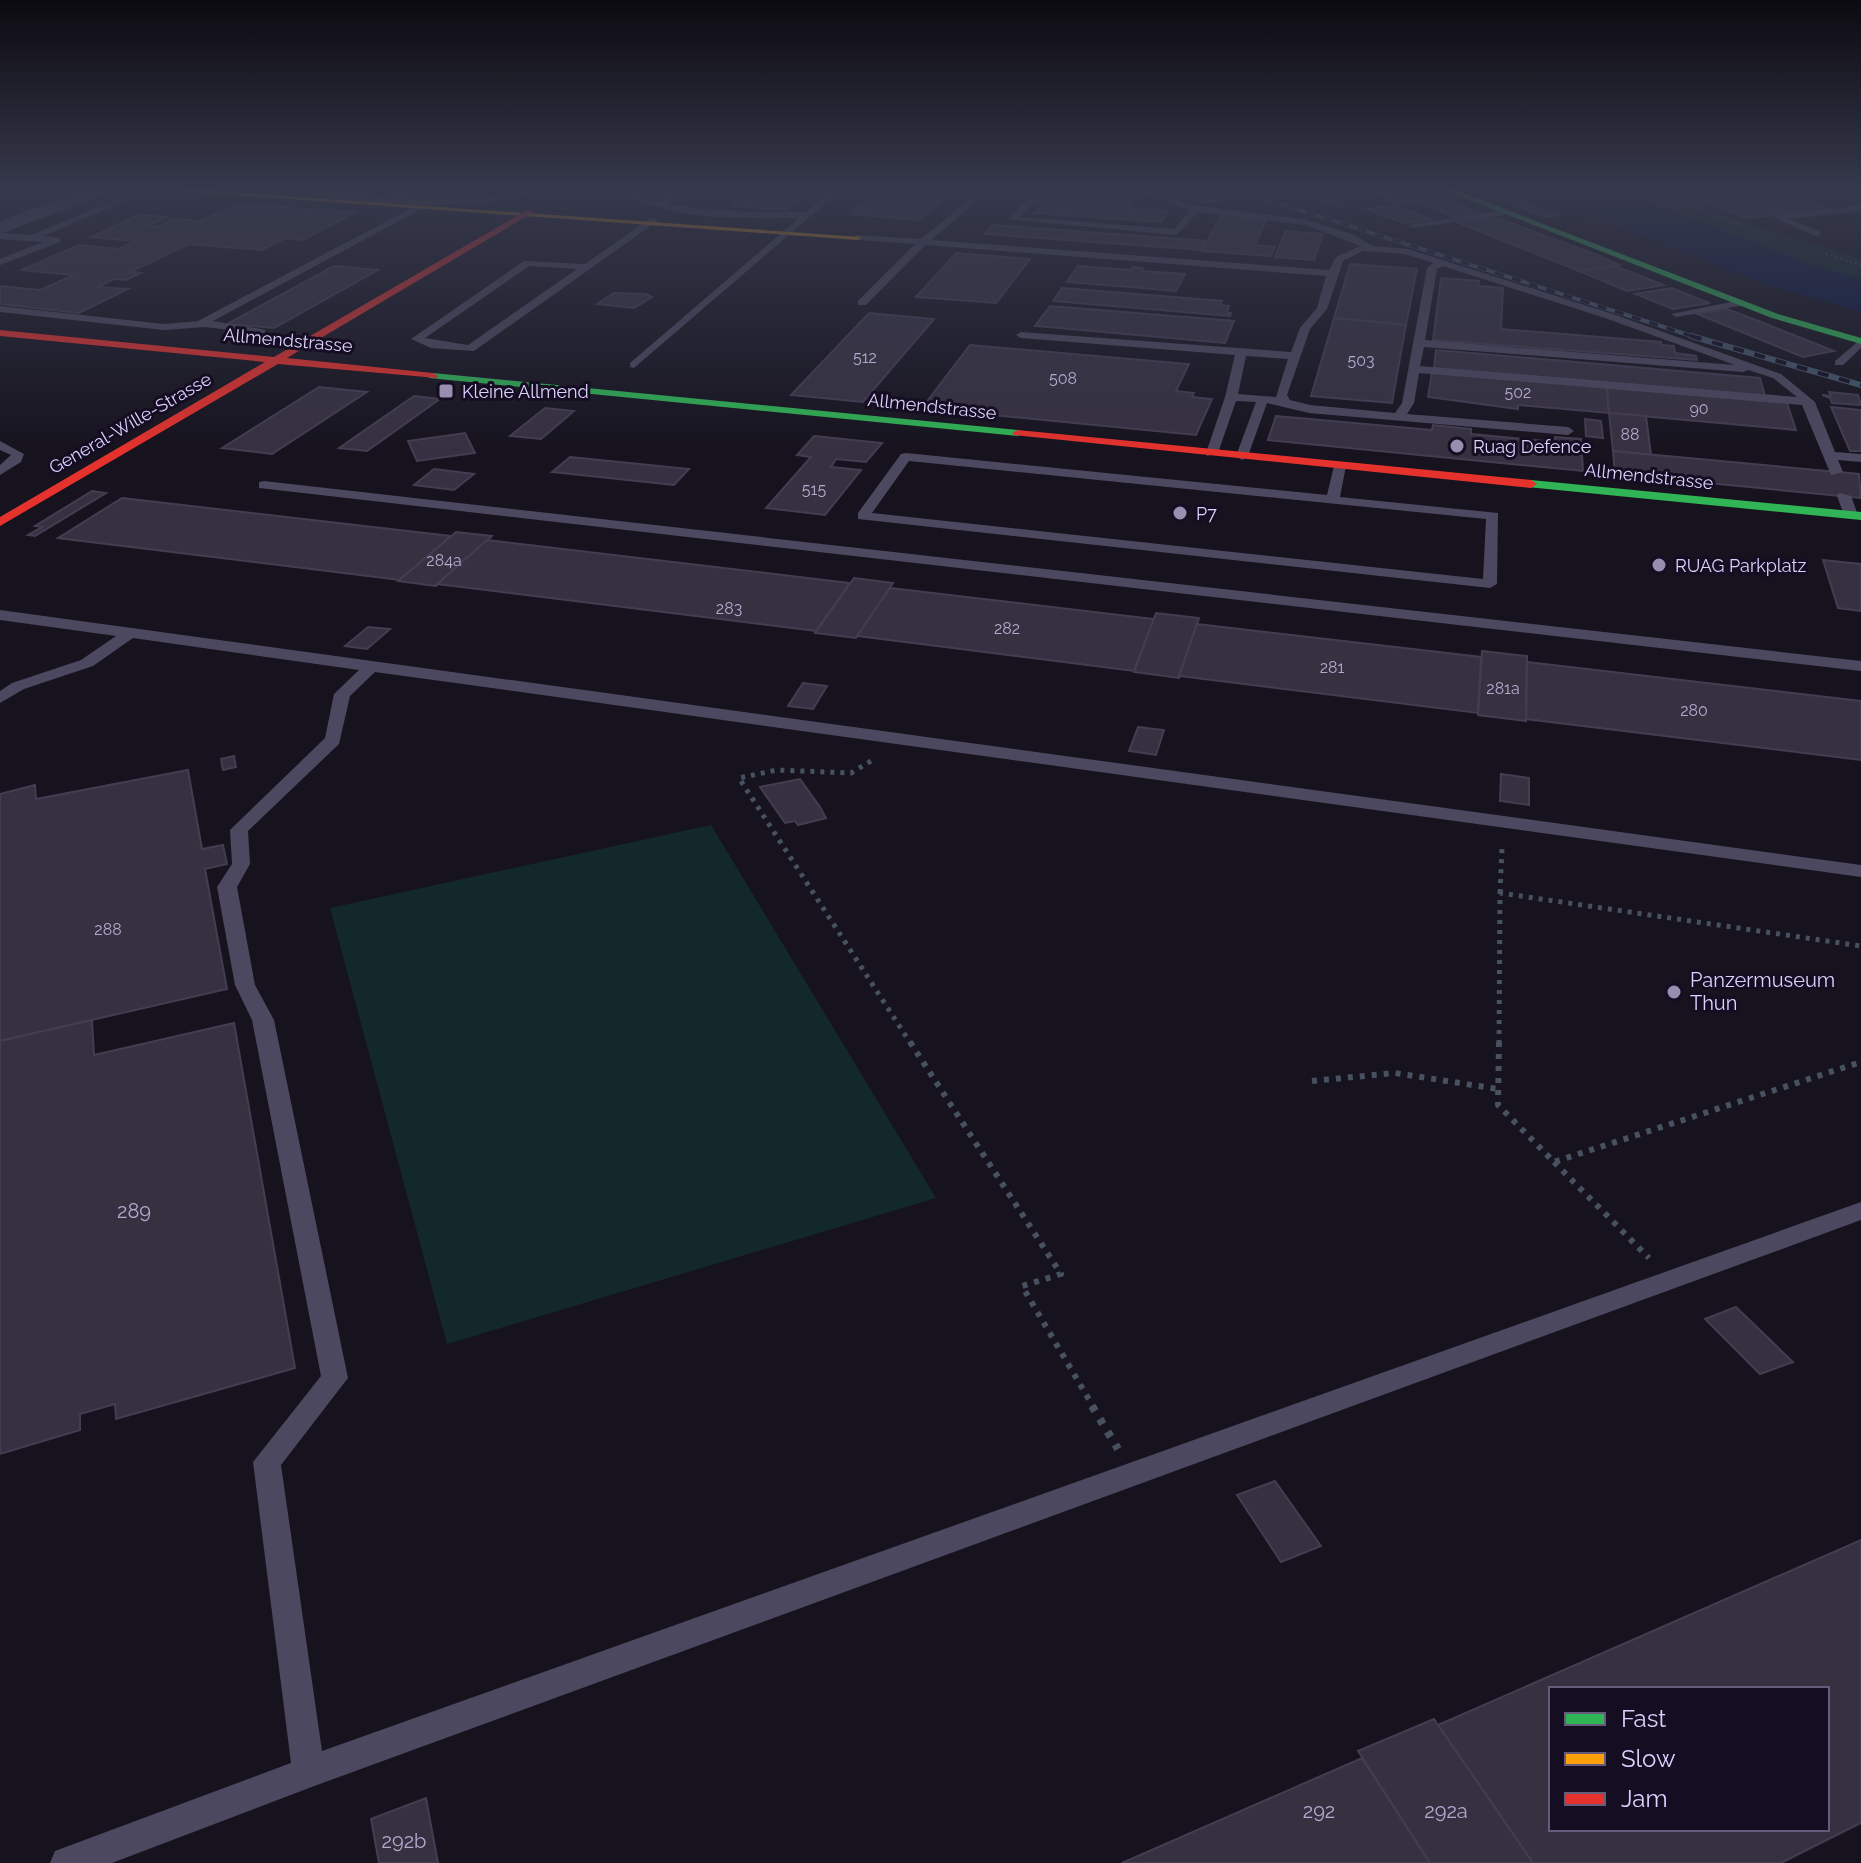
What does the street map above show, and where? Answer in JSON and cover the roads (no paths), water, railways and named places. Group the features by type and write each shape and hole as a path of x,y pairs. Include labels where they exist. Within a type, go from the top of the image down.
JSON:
{"main road":[{"name":"General-Wille-Strasse","path":"0,522 421,277"},
{"path":"1673,277 1799,324 1861,342"},
{"name":"Allmendstrasse","path":"0,333 1856,516"}],"lane":[{"path":"202,324 290,277"},
{"path":"507,277 417,339 431,345 470,349 573,277"},
{"path":"634,365 737,277"},
{"path":"862,303 888,277"},
{"path":"1285,402 1281,395 1294,356 1305,328 1322,309 1331,277"},
{"path":"1399,416 1408,403 1431,277"},
{"path":"1483,277 1757,367 1795,386 1809,402 1836,472"},
{"path":"1676,314 1741,303"},
{"path":"0,309 164,327 202,324 261,332"},
{"path":"1021,335 1294,356"},
{"path":"1839,363 1861,342"},
{"path":"1420,343 1727,369 1757,367"},
{"path":"1212,453 1231,397 1241,353"},
{"path":"1415,369 1809,402"},
{"path":"1231,397 1285,402 1299,407 1568,431"},
{"path":"1242,456 1263,399"},
{"path":"1408,403 1519,414 1519,426"},
{"path":"0,445 18,454 0,471"},
{"path":"1829,455 1861,458"},
{"path":"906,457 1333,500 1493,516 1490,584 863,516 906,457"},
{"path":"1333,500 1340,466"},
{"path":"264,485 1861,666"},
{"path":"1844,496 1856,516"},
{"path":"0,615 1861,871"},
{"path":"0,698 18,686 87,663 130,633"},
{"path":"309,1772 267,1462 335,1378 263,1020 245,985 227,887 241,864 239,830 333,740 342,694 371,668"},
{"path":"67,1863 309,1772 1861,1211"}],"water":[{"path":"1748,277 1851,277 1861,280 1861,312"}],"railway":[{"path":"1508,277 1698,338"},
{"path":"1691,336 1861,385"}],"place":[{"name":"Kleine Allmend","path":"446,391"},
{"name":"Ruag Defence","path":"1457,446"},
{"name":"P7","path":"1180,513"},
{"name":"RUAG Parkplatz","path":"1659,565"},
{"name":"Panzermuseum Thun","path":"1674,992"}]}
